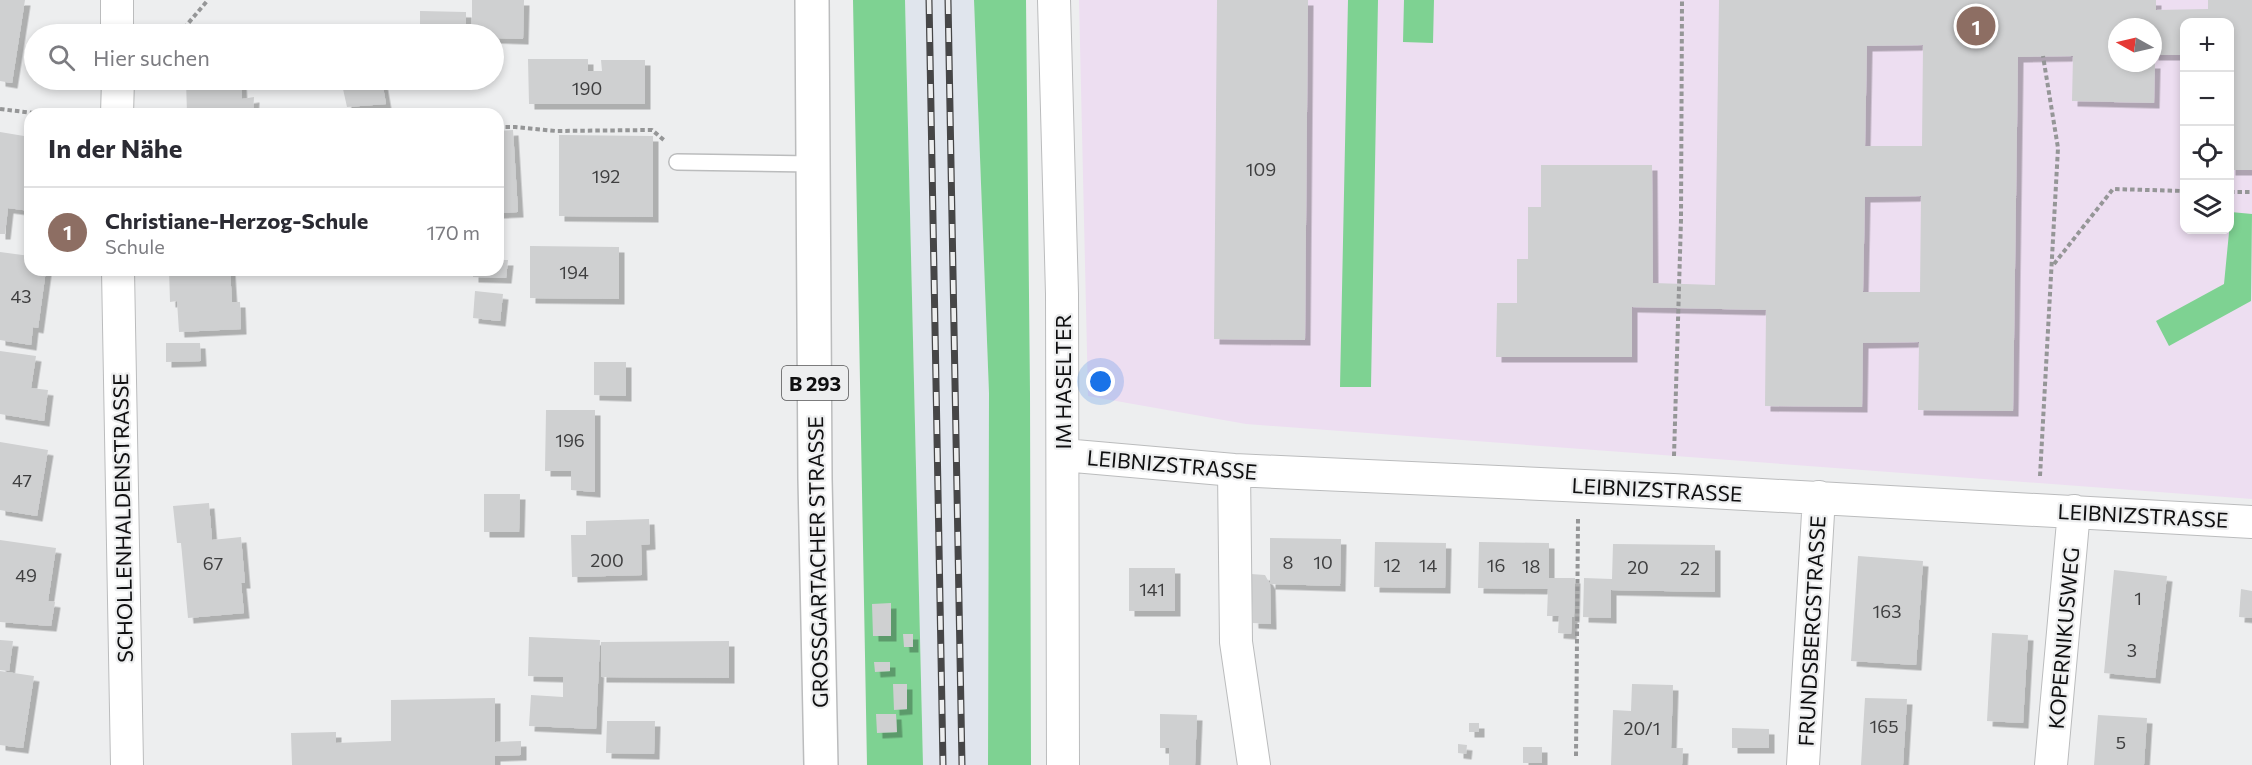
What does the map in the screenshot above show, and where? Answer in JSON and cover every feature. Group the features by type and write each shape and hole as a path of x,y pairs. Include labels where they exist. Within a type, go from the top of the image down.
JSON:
{"main road":[{"name":"GROSSGARTACHER STRASSE","path":"812,0 815,479 821,765"}],"street":[{"path":"117,0 117,24"},
{"name":"IM HASELTER","path":"1054,0 1062,294 1063,765"},
{"path":"117,108 118,90"},
{"name":"SCHOLLENHALDENSTRASSE","path":"117,276 127,765"},
{"name":"LEIBNIZSTRASSE","path":"1063,454 1234,470 1819,497 2252,522"},
{"path":"1234,470 1236,642 1254,765"},
{"name":"FRUNDSBERGSTRASSE","path":"1803,765 1819,497"},
{"name":"KOPERNIKUSWEG","path":"2051,765 2074,511"}],"lane":[{"path":"677,162 813,164"}],"path":[{"path":"188,24 208,0"},
{"path":"1673,490 1681,220 1682,0"},
{"path":"2038,509 2058,148 2043,56"},
{"path":"0,109 24,112"},
{"path":"504,127 556,131 652,130 670,145 677,162"},
{"path":"2053,266 2113,189 2180,191"},
{"path":"2234,192 2252,192"},
{"path":"1576,756 1578,485"}],"shaded area":[{"path":"905,0 974,0 989,393 988,765 923,765"},
{"path":"1079,0 2252,0 2252,499 1246,424 1088,396"}],"green space":[{"path":"853,0 905,0 923,765 867,765"},
{"path":"974,0 1026,0 1031,765 988,765 989,393"},
{"path":"1348,0 1378,0 1371,387 1340,387"},
{"path":"1404,0 1434,0 1433,43 1403,42"},
{"path":"2234,212 2252,214 2251,301 2169,346 2156,321 2224,284 2229,234 2234,234"}],"building":[{"path":"0,0 25,0 12,83 0,81"},
{"path":"472,0 524,0 523,39 504,38 504,24 472,24"},
{"path":"1217,0 1308,0 1305,340 1214,339"},
{"path":"1719,0 2156,0 2156,10 2208,9 2208,0 2252,0 2252,170 2234,170 2234,18 2180,18 2180,55 2162,55 2162,18 2108,18 2108,72 2155,72 2154,103 2072,101 2073,56 2018,57 2013,411 1918,410 1919,342 1863,343 1862,407 1765,406 1766,310 1632,307 1632,357 1496,357 1497,303 1517,303 1517,259 1528,259 1528,207 1541,207 1541,165 1652,165 1653,283 1715,285","holes":["1923,45 1922,146 1865,146 1867,46","1921,196 1920,292 1863,292 1865,197"]},
{"path":"420,11 466,12 466,24 420,24"},
{"path":"528,59 588,59 588,71 602,71 601,60 645,60 645,104 529,104"},
{"path":"186,90 242,90 242,99 254,97 253,108 187,108"},
{"path":"343,90 384,90 386,104 347,107"},
{"path":"513,130 518,212 504,213 504,131"},
{"path":"0,132 24,136 24,210 8,208 5,234 0,234"},
{"path":"559,135 653,136 653,217 559,216"},
{"path":"530,246 619,247 619,299 530,298"},
{"path":"0,252 24,255 24,276 45,276 38,328 33,327 31,345 0,340"},
{"path":"504,260 508,260 506,278 473,277 504,276"},
{"path":"169,276 230,276 232,302 240,302 241,329 179,332 177,301 170,302"},
{"path":"475,291 503,294 500,321 473,318"},
{"path":"166,343 200,343 201,361 166,362"},
{"path":"0,351 36,356 31,388 48,390 44,421 0,414"},
{"path":"594,362 626,362 626,396 594,395"},
{"path":"546,410 595,410 595,492 571,490 571,471 545,471"},
{"path":"0,442 48,450 37,516 0,510"},
{"path":"484,494 520,494 519,532 484,532"},
{"path":"209,503 212,540 241,537 245,583 241,583 244,613 188,618 181,543 177,543 173,506"},
{"path":"649,519 650,544 641,545 642,575 572,577 571,535 586,535 586,521"},
{"path":"1270,538 1341,539 1340,586 1270,584"},
{"path":"0,540 56,548 48,601 55,602 51,626 0,622"},
{"path":"1375,542 1446,543 1445,588 1374,587"},
{"path":"1479,542 1549,543 1549,578 1575,578 1571,634 1558,633 1559,616 1547,616 1548,589 1478,588"},
{"path":"1613,544 1715,545 1715,592 1611,590 1611,618 1583,617 1584,578 1612,579"},
{"path":"1858,556 1923,561 1916,665 1851,661"},
{"path":"1129,568 1175,568 1175,611 1129,611"},
{"path":"2114,570 2167,576 2155,678 2104,673"},
{"path":"1251,574 1265,575 1270,584 1271,624 1253,623"},
{"path":"2241,589 2252,591 2252,618 2239,617"},
{"path":"891,603 891,636 873,636 872,604"},
{"path":"1992,633 2028,635 2023,723 1987,721"},
{"path":"903,634 913,634 913,647 904,647"},
{"path":"529,637 600,640 596,729 529,726 531,695 563,697 563,677 528,676"},
{"path":"0,640 13,641 9,671 0,670"},
{"path":"729,641 729,678 601,677 601,642"},
{"path":"874,662 890,662 890,671 875,672"},
{"path":"0,671 34,676 23,748 0,745"},
{"path":"893,684 907,684 907,709 894,710"},
{"path":"1632,684 1673,685 1671,748 1683,748 1682,765 1611,765 1613,710 1631,711"},
{"path":"495,698 495,742 521,741 521,755 495,756 495,765 292,765 291,733 336,732 336,743 391,741 391,700"},
{"path":"1865,698 1907,699 1903,765 1861,765"},
{"path":"876,714 896,714 897,732 877,733"},
{"path":"1160,714 1197,715 1195,765 1169,765 1169,748 1160,748"},
{"path":"2098,715 2147,718 2144,765 2094,765"},
{"path":"607,721 655,721 654,754 606,753"},
{"path":"1469,723 1479,723 1479,732 1469,732"},
{"path":"1732,728 1769,729 1769,748 1732,748"},
{"path":"1458,744 1467,745 1466,754 1458,753"},
{"path":"1523,747 1542,747 1542,763 1523,763"}],"railway":[{"path":"929,0 943,765"},
{"path":"948,0 962,765"}],"place":[{"name":"Christiane-Herzog-Schule","path":"1976,26"}]}
